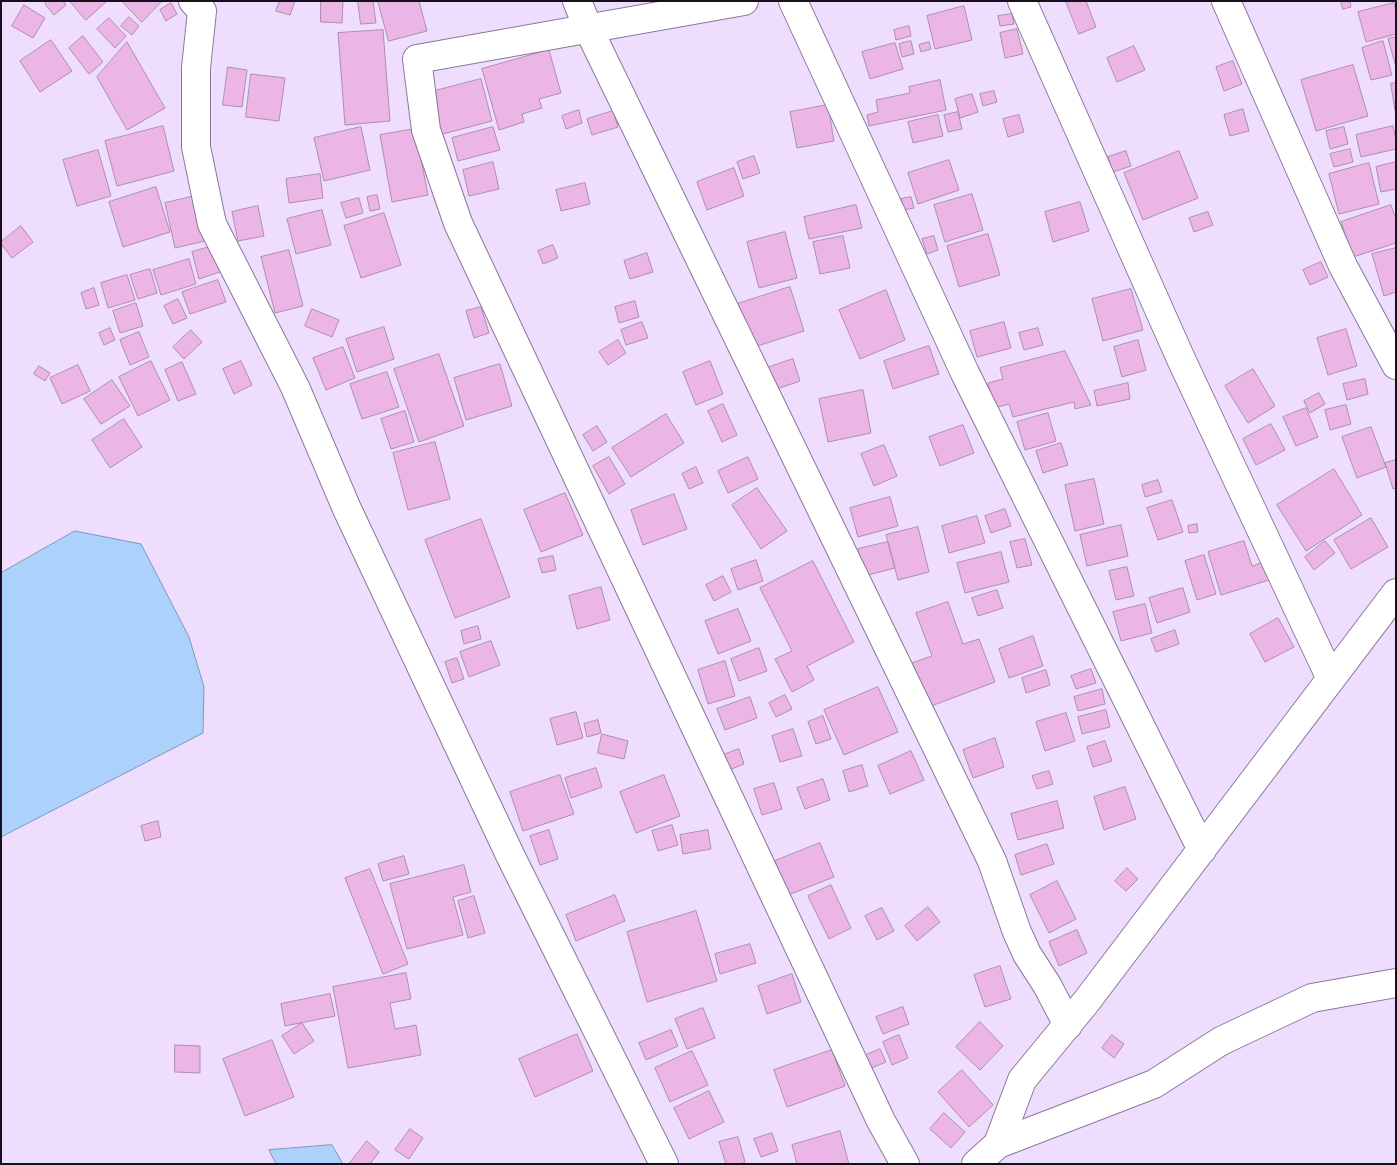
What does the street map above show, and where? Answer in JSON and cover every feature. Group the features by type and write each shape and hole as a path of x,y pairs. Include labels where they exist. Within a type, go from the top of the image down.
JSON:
{"street":[{"path":"193,1 202,10 196,68 196,147 212,224 295,387 351,518 511,857 664,1164"},
{"path":"578,1 588,28 992,862 1017,932 1068,1025"},
{"path":"744,1 417,59 426,130 458,223 881,1120 906,1164"},
{"path":"793,1 965,373 1202,850"},
{"path":"1022,1 1181,359 1332,679"},
{"path":"1226,1 1343,266 1396,365"},
{"path":"998,1144 1022,1080 1068,1025 1396,593"},
{"path":"976,1164 998,1144 1154,1084 1221,1041 1312,998 1396,983"}],"water":[{"path":"75,531 141,544 189,637 204,687 203,733 1,837 1,573"},
{"path":"332,1145 343,1164 276,1164 269,1150"}],"building":[{"path":"47,1 63,1 66,5 54,15 45,4"},
{"path":"70,1 107,1 86,20"},
{"path":"122,1 162,1 142,22"},
{"path":"280,1 295,1 290,15 276,11"},
{"path":"321,1 343,1 342,23 321,22"},
{"path":"358,1 373,1 376,23 361,24"},
{"path":"378,1 419,1 427,31 389,41"},
{"path":"1066,1 1086,1 1096,27 1079,34"},
{"path":"1341,1 1350,1 1351,7 1343,9"},
{"path":"171,3 177,14 166,21 160,10"},
{"path":"1394,3 1396,34 1366,42 1358,12"},
{"path":"24,5 45,18 33,38 12,26"},
{"path":"964,6 972,40 935,49 927,16"},
{"path":"1012,14 1014,24 1000,26 998,16"},
{"path":"129,17 139,26 132,35 121,26"},
{"path":"109,18 126,36 115,48 97,29"},
{"path":"909,26 911,36 896,40 894,30"},
{"path":"1017,29 1023,54 1005,58 1000,33"},
{"path":"383,30 390,121 345,125 338,33"},
{"path":"83,36 103,62 89,74 69,48"},
{"path":"1396,37 1396,67 1388,39"},
{"path":"51,40 72,71 40,92 20,61"},
{"path":"911,41 914,54 902,57 899,44"},
{"path":"1383,41 1392,75 1371,80 1362,48"},
{"path":"127,42 165,108 127,130 97,77"},
{"path":"929,42 931,49 921,52 919,45"},
{"path":"895,43 903,69 870,79 862,52"},
{"path":"1134,46 1145,70 1117,82 1107,58"},
{"path":"549,50 561,93 539,99 542,108 522,114 524,122 499,130 482,69"},
{"path":"1233,61 1242,84 1224,91 1216,67"},
{"path":"1353,65 1368,116 1316,131 1301,80"},
{"path":"228,67 247,70 242,107 223,105"},
{"path":"251,74 285,78 279,121 246,117"},
{"path":"481,79 492,121 439,135 427,93"},
{"path":"940,80 946,110 869,126 867,115 878,112 876,100 910,93 909,87"},
{"path":"1391,83 1396,83 1395,110"},
{"path":"994,91 997,102 983,106 980,94"},
{"path":"972,94 978,112 960,118 955,99"},
{"path":"828,105 834,141 797,148 790,112"},
{"path":"1243,109 1249,131 1230,136 1224,115"},
{"path":"579,110 582,123 566,129 562,116"},
{"path":"613,111 618,127 592,135 587,119"},
{"path":"958,112 962,129 948,132 944,115"},
{"path":"938,115 943,136 913,143 908,122"},
{"path":"1019,115 1024,132 1008,137 1003,119"},
{"path":"163,126 174,171 117,186 105,141"},
{"path":"1393,126 1396,149 1361,157 1356,135"},
{"path":"361,127 370,170 324,181 314,138"},
{"path":"493,127 500,150 458,161 452,138"},
{"path":"1344,127 1348,144 1330,149 1326,131"},
{"path":"415,129 428,195 392,202 380,135"},
{"path":"1350,149 1353,162 1334,167 1330,154"},
{"path":"98,150 111,196 77,206 63,160"},
{"path":"1126,151 1131,166 1113,172 1108,157"},
{"path":"1179,151 1198,198 1143,220 1124,173"},
{"path":"754,156 760,173 743,179 737,162"},
{"path":"949,160 959,190 918,204 908,173"},
{"path":"493,162 499,189 469,196 463,170"},
{"path":"1396,162 1396,189 1381,192 1376,167"},
{"path":"1369,163 1379,204 1339,214 1329,174"},
{"path":"734,168 744,196 707,210 697,182"},
{"path":"320,174 323,198 289,203 286,179"},
{"path":"585,183 590,204 561,211 556,190"},
{"path":"156,187 170,232 123,247 109,202"},
{"path":"972,194 983,230 945,242 934,205"},
{"path":"377,195 380,209 370,211 367,197"},
{"path":"195,196 205,241 175,248 165,203"},
{"path":"911,197 914,208 904,210 901,199"},
{"path":"359,198 363,213 346,218 341,203"},
{"path":"1080,202 1089,231 1053,242 1045,212"},
{"path":"856,205 862,228 809,239 804,217"},
{"path":"1391,205 1396,219 1396,243 1353,257 1341,222"},
{"path":"258,206 264,236 238,241 232,212"},
{"path":"322,210 331,245 296,254 287,219"},
{"path":"1208,212 1213,225 1194,232 1189,218"},
{"path":"384,213 401,265 361,278 344,226"},
{"path":"21,226 33,242 12,258 1,242"},
{"path":"785,232 797,278 759,288 747,242"},
{"path":"988,234 1000,275 959,287 947,246"},
{"path":"843,236 850,268 820,274 813,242"},
{"path":"934,236 938,250 927,254 922,239"},
{"path":"553,245 558,258 543,264 538,251"},
{"path":"213,246 220,272 199,279 192,252"},
{"path":"1396,248 1396,292 1384,296 1372,254"},
{"path":"289,250 303,306 275,313 261,257"},
{"path":"647,253 653,272 630,279 624,261"},
{"path":"189,259 196,284 161,295 153,270"},
{"path":"1321,262 1328,277 1310,285 1303,270"},
{"path":"150,269 157,293 138,299 130,275"},
{"path":"127,275 135,300 108,308 101,283"},
{"path":"218,280 226,302 190,314 182,292"},
{"path":"790,287 804,331 748,349 734,305"},
{"path":"94,288 99,305 86,309 81,293"},
{"path":"1131,289 1143,330 1103,341 1092,299"},
{"path":"886,290 905,340 860,359 839,310"},
{"path":"178,299 187,318 173,324 164,306"},
{"path":"635,301 639,317 619,323 615,307"},
{"path":"136,303 143,326 120,333 113,311"},
{"path":"481,307 489,333 474,338 466,311"},
{"path":"312,309 339,320 332,337 305,326"},
{"path":"642,322 648,338 626,345 621,330"},
{"path":"1004,322 1011,348 977,357 970,331"},
{"path":"384,327 394,359 357,372 346,339"},
{"path":"110,328 115,340 104,345 99,333"},
{"path":"1038,328 1043,345 1024,350 1019,333"},
{"path":"1346,329 1357,366 1328,375 1317,338"},
{"path":"191,330 202,342 184,359 173,347"},
{"path":"139,332 149,357 130,365 120,340"},
{"path":"618,340 626,353 608,365 599,352"},
{"path":"1138,340 1146,370 1122,377 1114,347"},
{"path":"929,346 939,374 893,389 884,361"},
{"path":"343,347 355,378 326,390 313,358"},
{"path":"1065,351 1091,405 1075,409 1074,402 1013,417 1009,404 994,408 988,383 1003,379 1000,368"},
{"path":"439,354 464,426 419,442 394,369"},
{"path":"793,359 800,381 768,392 761,370"},
{"path":"151,361 170,400 138,416 119,377"},
{"path":"241,361 252,385 234,394 223,369"},
{"path":"710,361 723,394 696,405 683,372"},
{"path":"182,362 196,394 178,401 165,370"},
{"path":"500,364 512,406 466,420 454,378"},
{"path":"78,365 90,391 62,404 50,378"},
{"path":"39,366 50,373 45,381 34,374"},
{"path":"1253,369 1275,406 1248,423 1225,386"},
{"path":"387,372 399,407 362,419 350,384"},
{"path":"1365,379 1368,394 1347,400 1343,384"},
{"path":"112,380 130,406 101,424 84,399"},
{"path":"1128,383 1130,399 1097,406 1094,391"},
{"path":"863,390 871,433 828,442 819,399"},
{"path":"1319,393 1325,404 1310,413 1304,401"},
{"path":"723,404 737,435 722,442 708,411"},
{"path":"1346,405 1351,424 1330,430 1325,410"},
{"path":"1306,408 1318,437 1296,446 1283,417"},
{"path":"405,411 414,442 391,449 381,419"},
{"path":"1048,413 1056,441 1025,450 1017,422"},
{"path":"666,414 684,443 631,477 612,448"},
{"path":"124,419 142,447 110,468 92,440"},
{"path":"1271,424 1285,450 1256,465 1243,439"},
{"path":"963,425 974,453 940,466 929,437"},
{"path":"597,426 607,442 593,451 583,435"},
{"path":"1371,427 1386,467 1357,478 1342,437"},
{"path":"435,442 450,499 408,510 393,453"},
{"path":"1061,443 1068,465 1043,473 1036,451"},
{"path":"884,445 897,476 874,486 861,454"},
{"path":"609,457 625,484 609,494 593,466"},
{"path":"748,457 758,479 728,493 718,471"},
{"path":"1396,460 1396,488 1393,489 1385,463"},
{"path":"696,467 703,483 689,489 682,474"},
{"path":"1334,469 1362,515 1306,551 1277,505"},
{"path":"1094,479 1104,524 1075,531 1065,485"},
{"path":"1158,480 1162,492 1145,497 1142,485"},
{"path":"757,488 787,531 761,549 732,505"},
{"path":"565,493 583,535 541,552 524,510"},
{"path":"674,494 687,529 643,545 631,510"},
{"path":"890,497 898,526 858,537 850,508"},
{"path":"1172,500 1183,532 1158,540 1147,508"},
{"path":"1005,509 1011,526 991,533 985,516"},
{"path":"977,516 985,543 949,553 942,526"},
{"path":"1371,518 1388,547 1351,569 1334,540"},
{"path":"481,519 510,597 455,618 425,540"},
{"path":"1197,524 1198,532 1189,533 1188,526"},
{"path":"1121,525 1128,556 1087,566 1080,535"},
{"path":"918,527 929,572 898,580 886,535"},
{"path":"1025,539 1032,565 1017,568 1010,542"},
{"path":"1244,541 1252,566 1264,562 1269,580 1221,595 1208,552"},
{"path":"1325,541 1335,553 1314,570 1305,557"},
{"path":"888,542 895,568 864,576 858,549"},
{"path":"1001,552 1009,582 965,593 957,563"},
{"path":"1204,555 1216,594 1197,600 1185,561"},
{"path":"553,556 556,570 542,573 538,559"},
{"path":"756,560 763,581 738,590 731,569"},
{"path":"813,561 854,642 807,666 814,680 792,692 775,659 792,651 760,588"},
{"path":"1127,567 1134,596 1116,600 1109,571"},
{"path":"723,576 731,592 714,601 706,585"},
{"path":"601,587 610,620 577,629 569,596"},
{"path":"1183,588 1190,612 1157,623 1149,598"},
{"path":"997,590 1003,608 978,616 972,598"},
{"path":"948,602 963,644 979,639 995,682 926,708 909,664 932,656 916,613"},
{"path":"1145,604 1152,633 1121,641 1113,612"},
{"path":"738,609 751,641 718,654 705,621"},
{"path":"1278,618 1294,647 1265,662 1250,634"},
{"path":"478,626 481,639 464,644 461,631"},
{"path":"1175,630 1179,644 1156,652 1151,639"},
{"path":"1033,636 1043,666 1009,678 999,649"},
{"path":"491,641 500,665 469,677 460,652"},
{"path":"759,648 767,671 739,681 731,659"},
{"path":"457,658 464,679 452,683 445,662"},
{"path":"725,661 735,696 708,704 698,670"},
{"path":"1091,669 1096,683 1076,689 1071,676"},
{"path":"1046,670 1050,685 1026,693 1022,678"},
{"path":"878,687 898,732 844,755 824,710"},
{"path":"1102,689 1105,704 1078,711 1074,697"},
{"path":"785,695 792,709 776,717 769,703"},
{"path":"750,697 757,718 725,730 717,709"},
{"path":"1106,710 1110,727 1082,734 1078,717"},
{"path":"576,712 583,738 557,745 550,719"},
{"path":"1066,713 1075,741 1045,751 1036,722"},
{"path":"823,716 831,739 816,744 808,722"},
{"path":"598,720 601,733 587,737 584,724"},
{"path":"793,729 802,756 780,762 772,736"},
{"path":"602,734 628,741 624,759 598,753"},
{"path":"995,738 1004,767 973,778 963,750"},
{"path":"1105,741 1112,761 1093,767 1087,747"},
{"path":"739,749 744,764 729,770 723,755"},
{"path":"911,751 924,780 890,794 878,766"},
{"path":"862,765 868,786 849,792 843,771"},
{"path":"596,768 602,787 571,798 565,778"},
{"path":"1049,771 1053,784 1037,789 1032,776"},
{"path":"560,775 574,814 523,831 510,792"},
{"path":"664,775 680,816 636,833 620,792"},
{"path":"823,779 830,800 805,809 797,788"},
{"path":"774,783 782,809 762,815 754,789"},
{"path":"1125,787 1136,819 1104,830 1094,797"},
{"path":"1057,801 1064,828 1018,840 1011,814"},
{"path":"158,821 161,837 145,841 141,826"},
{"path":"672,825 678,845 658,851 652,831"},
{"path":"549,830 558,859 540,865 530,836"},
{"path":"708,830 711,849 683,854 680,835"},
{"path":"820,843 834,877 788,895 775,861"},
{"path":"1047,844 1054,864 1021,875 1015,855"},
{"path":"404,856 409,874 383,881 378,864"},
{"path":"464,865 471,892 453,897 463,935 407,949 390,884"},
{"path":"1127,868 1138,879 1126,891 1115,881"},
{"path":"370,869 408,964 383,974 345,878"},
{"path":"1057,881 1076,919 1049,933 1030,895"},
{"path":"831,885 851,928 829,939 808,896"},
{"path":"615,895 625,921 576,941 566,915"},
{"path":"474,896 485,933 468,938 458,901"},
{"path":"928,907 940,922 917,941 905,926"},
{"path":"882,908 894,931 877,940 865,916"},
{"path":"696,911 717,981 647,1002 627,932"},
{"path":"1077,930 1087,953 1059,966 1049,942"},
{"path":"750,944 756,963 720,974 715,954"},
{"path":"1000,966 1011,999 985,1007 974,975"},
{"path":"406,973 411,999 390,1003 395,1029 416,1025 421,1055 348,1068 333,987"},
{"path":"792,974 801,1002 767,1014 758,986"},
{"path":"330,994 335,1016 285,1026 281,1004"},
{"path":"903,1007 909,1024 883,1034 876,1017"},
{"path":"703,1008 715,1038 687,1049 675,1019"},
{"path":"980,1022 1003,1046 980,1070 956,1047"},
{"path":"302,1023 314,1041 294,1054 282,1036"},
{"path":"671,1030 678,1046 646,1060 639,1043"},
{"path":"577,1034 593,1071 535,1097 519,1059"},
{"path":"899,1035 908,1058 892,1065 883,1042"},
{"path":"1112,1035 1124,1044 1114,1058 1102,1048"},
{"path":"272,1040 294,1097 245,1116 223,1059"},
{"path":"175,1045 200,1046 200,1073 175,1072"},
{"path":"880,1049 886,1062 869,1069 864,1056"},
{"path":"832,1050 845,1086 787,1107 774,1070"},
{"path":"692,1051 708,1085 670,1102 655,1068"},
{"path":"962,1070 993,1105 969,1127 938,1092"},
{"path":"709,1091 724,1122 689,1139 674,1108"},
{"path":"944,1113 965,1132 951,1148 930,1129"},
{"path":"410,1129 423,1138 409,1159 395,1150"},
{"path":"840,1131 849,1164 797,1164 792,1145"},
{"path":"772,1133 778,1151 761,1157 754,1139"},
{"path":"738,1137 745,1162 741,1164 726,1164 719,1142"},
{"path":"367,1141 379,1152 370,1164 349,1164"}]}
